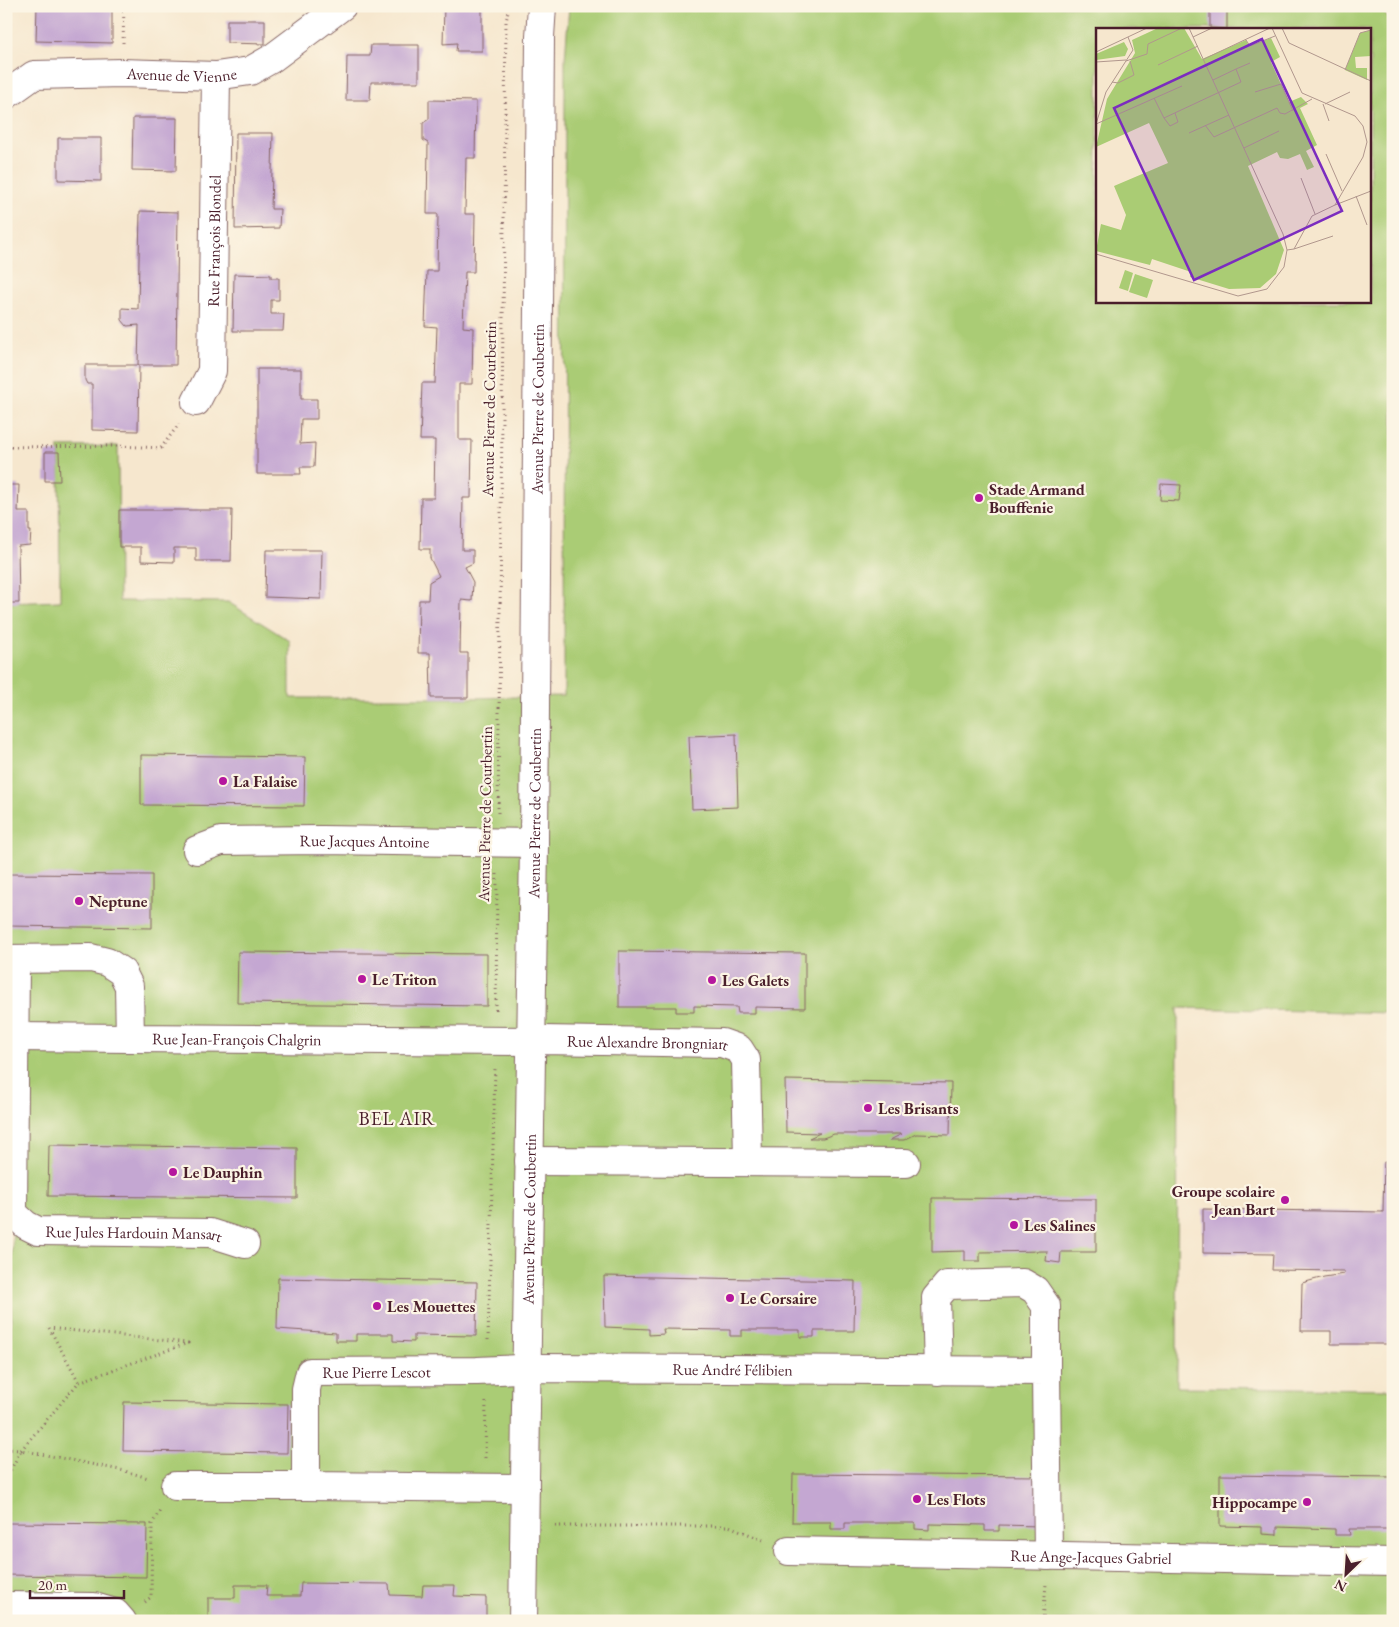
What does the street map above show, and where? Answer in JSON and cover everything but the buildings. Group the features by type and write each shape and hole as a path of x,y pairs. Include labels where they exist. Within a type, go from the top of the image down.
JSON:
{"street":[{"name":"Avenue de Vienne","path":"6,75 122,73 216,76 250,71 272,60 342,6"},
{"name":"Avenue Pierre de Coubertin","path":"523,1621 534,843 540,37 542,6"},
{"path":"6,95 34,76"},
{"name":"Rue François Blondel","path":"196,402 212,371 216,76"},
{"name":"Rue Jacques Antoine","path":"197,850 221,841 322,840 534,843"},
{"name":"Rue Jean-François Chalgrin","path":"10,959 91,958 107,962 115,967 122,972 130,986 130,1038 531,1041"},
{"name":"Rue Jules Hardouin Mansart","path":"10,959 14,1038 13,1213 26,1225 38,1231 210,1233 245,1244"},
{"path":"14,1038 130,1038"},
{"name":"Rue Alexandre Brongniart","path":"531,1041 722,1043 739,1049 746,1060 748,1161"},
{"path":"529,1161 906,1163"},
{"path":"938,1371 936,1298 947,1285 1023,1284 1035,1290 1046,1306 1048,1556"},
{"name":"Rue André Félibien","path":"527,1370 541,1368 1046,1371"},
{"name":"Rue Pierre Lescot","path":"306,1486 306,1389 310,1372 527,1370"},
{"path":"174,1486 525,1488"},
{"name":"Rue Ange-Jacques Gabriel","path":"789,1551 1393,1562"},
{"path":"6,1606 94,1607 114,1613 122,1621"}],"path":[{"path":"122,73 124,6"},
{"name":"Avenue Pierre de Courbertin","path":"484,1487 496,1040 506,22 509,6"},
{"path":"6,447 118,446 161,448 196,402"},
{"path":"6,1479 21,1450 79,1382 188,1343 49,1328 79,1382"},
{"path":"6,1449 21,1450 126,1471 174,1486 152,1524 151,1597 144,1603"},
{"path":"524,1526 729,1526 789,1551"},
{"path":"1044,1621 1048,1556"}],"green space":[{"path":"569,6 1376,6 1393,22 1393,69 1389,73 1393,77 1393,1013 1178,1008 1177,1387 1393,1389 1393,1621 122,1621 6,1606 6,1421 9,1421 13,1213 6,1038 6,603 60,601 59,447 118,446 119,601 228,602 290,641 290,698 564,696 565,60"}],"place":[{"name":"Stade Armand Bouffenie","path":"979,498"},
{"name":"La Falaise","path":"223,781"},
{"name":"Neptune","path":"79,901"},
{"name":"Le Triton","path":"362,979"},
{"name":"Les Galets","path":"712,980"},
{"name":"Les Brisants","path":"868,1108"},
{"name":"Le Dauphin","path":"173,1172"},
{"name":"Groupe scolaire Jean Bart","path":"1285,1200"},
{"name":"Les Salines","path":"1014,1225"},
{"name":"Le Corsaire","path":"730,1298"},
{"name":"Les Mouettes","path":"377,1306"},
{"name":"Les Flots","path":"917,1499"},
{"name":"Hippocampe","path":"1307,1502"}],"district":[{"name":"BEL AIR","path":"397,1118"}]}
